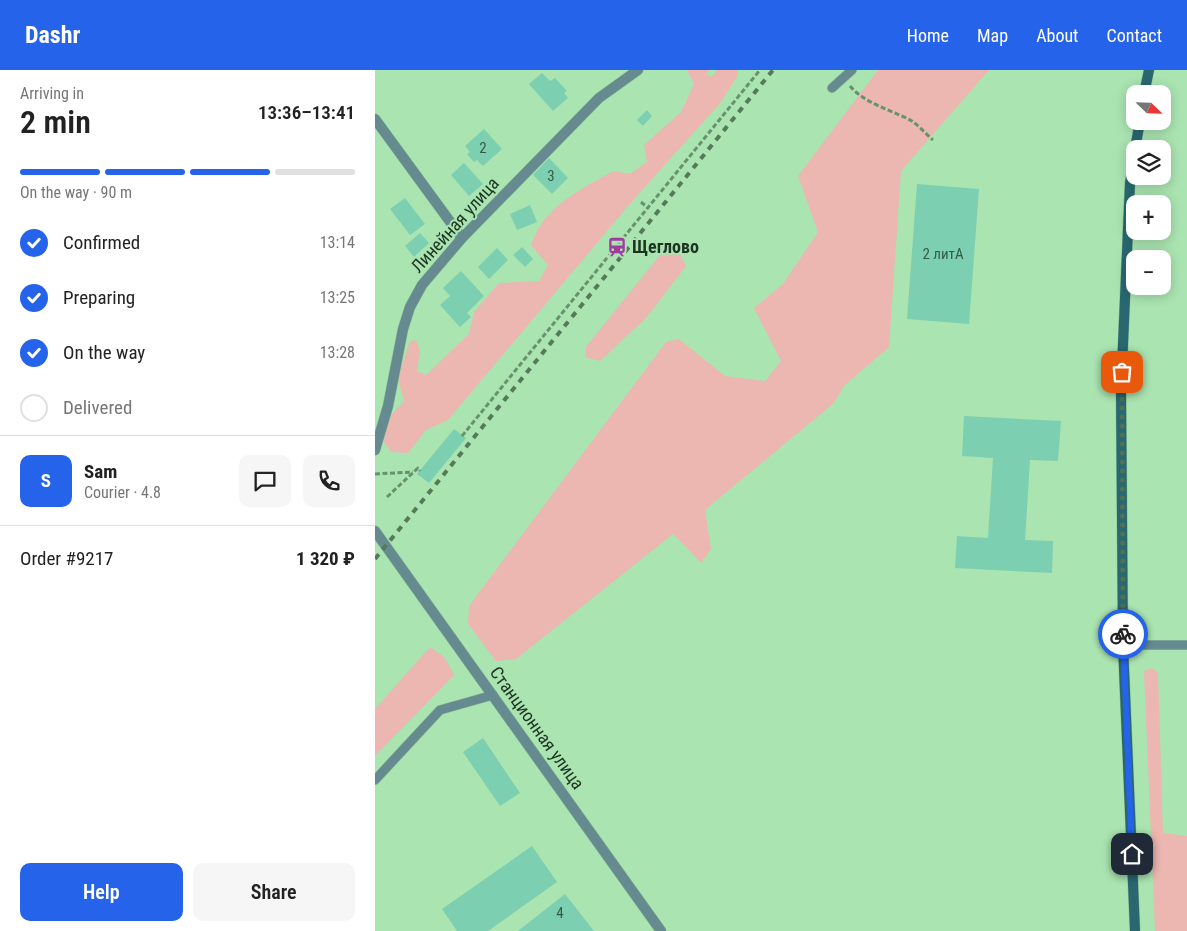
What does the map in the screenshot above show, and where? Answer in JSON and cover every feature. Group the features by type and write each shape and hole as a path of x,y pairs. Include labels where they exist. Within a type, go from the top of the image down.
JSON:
{"street":[{"name":"Линейная улица","path":"375,450 388,406 403,329 410,307 422,285 462,238 599,98 638,70"},
{"path":"1146,85 1149,70"},
{"path":"375,119 462,238"},
{"path":"1130,185 1121,390 1123,645 1135,931"},
{"name":"Станционная улица","path":"375,531 661,931"}],"lane":[{"path":"833,88 852,70"},
{"path":"1123,645 1187,645"},
{"path":"375,780 440,710 493,695"}],"path":[{"path":"463,436 760,70"},
{"path":"843,78 855,92 913,122 933,140"},
{"path":"641,202 648,208"},
{"path":"387,497 418,468 420,471"},
{"path":"375,474 413,472"}],"shaded area":[{"path":"687,70 709,70 707,74 711,77 717,70 738,70 738,75 721,102 628,206 448,420 426,430 408,453 391,452 382,439 392,414 404,401 398,379 410,341 416,340 420,351 417,371 426,375 469,334 474,312 499,283 539,281 548,265 531,245 544,220 554,209 576,192 613,171 630,174 647,162 644,145 681,112 694,84"},
{"path":"878,70 989,70 901,171 889,347 844,386 834,403 705,510 711,549 701,563 673,534 516,659 496,661 468,624 469,606 666,342 679,339 725,376 765,381 781,361 754,308 783,284 818,232 798,176"},
{"path":"679,252 686,266 646,318 600,361 585,357 586,347 660,255"},
{"path":"430,647 445,658 454,675 375,756 375,709"},
{"path":"1152,668 1158,673 1163,833 1187,836 1187,931 1155,931 1144,671"}],"building":[{"path":"542,73 550,81 555,78 567,91 564,93 568,98 553,111 529,84"},
{"path":"647,110 652,116 643,126 637,120"},
{"path":"484,129 502,149 483,166 477,160 474,162 467,154 470,152 465,146"},
{"path":"549,158 568,178 552,194 533,175"},
{"path":"464,163 483,184 469,196 451,175"},
{"path":"917,184 979,189 969,324 907,319"},
{"path":"405,198 425,224 410,235 390,209"},
{"path":"530,205 537,222 517,230 510,214"},
{"path":"420,233 429,243 414,257 405,246"},
{"path":"522,247 533,259 525,267 513,255"},
{"path":"497,248 508,260 489,279 478,267"},
{"path":"461,271 484,296 467,313 471,317 460,327 440,305 450,296 443,288"},
{"path":"964,416 1061,421 1058,461 1030,460 1025,540 1053,541 1052,573 955,568 957,536 988,538 993,458 962,456"},
{"path":"454,429 466,438 429,483 417,474"},
{"path":"483,738 520,793 500,806 463,752"},
{"path":"532,846 557,882 488,931 457,931 442,909"},
{"path":"565,894 594,931 518,931"}],"railway":[{"path":"375,559 773,70"}],"way so far":[{"path":"1122,372 1123,634"}],"place":[{"name":"Щеглово","path":"617,247"}],"route":[{"path":"1123,634 1132,854"}]}
